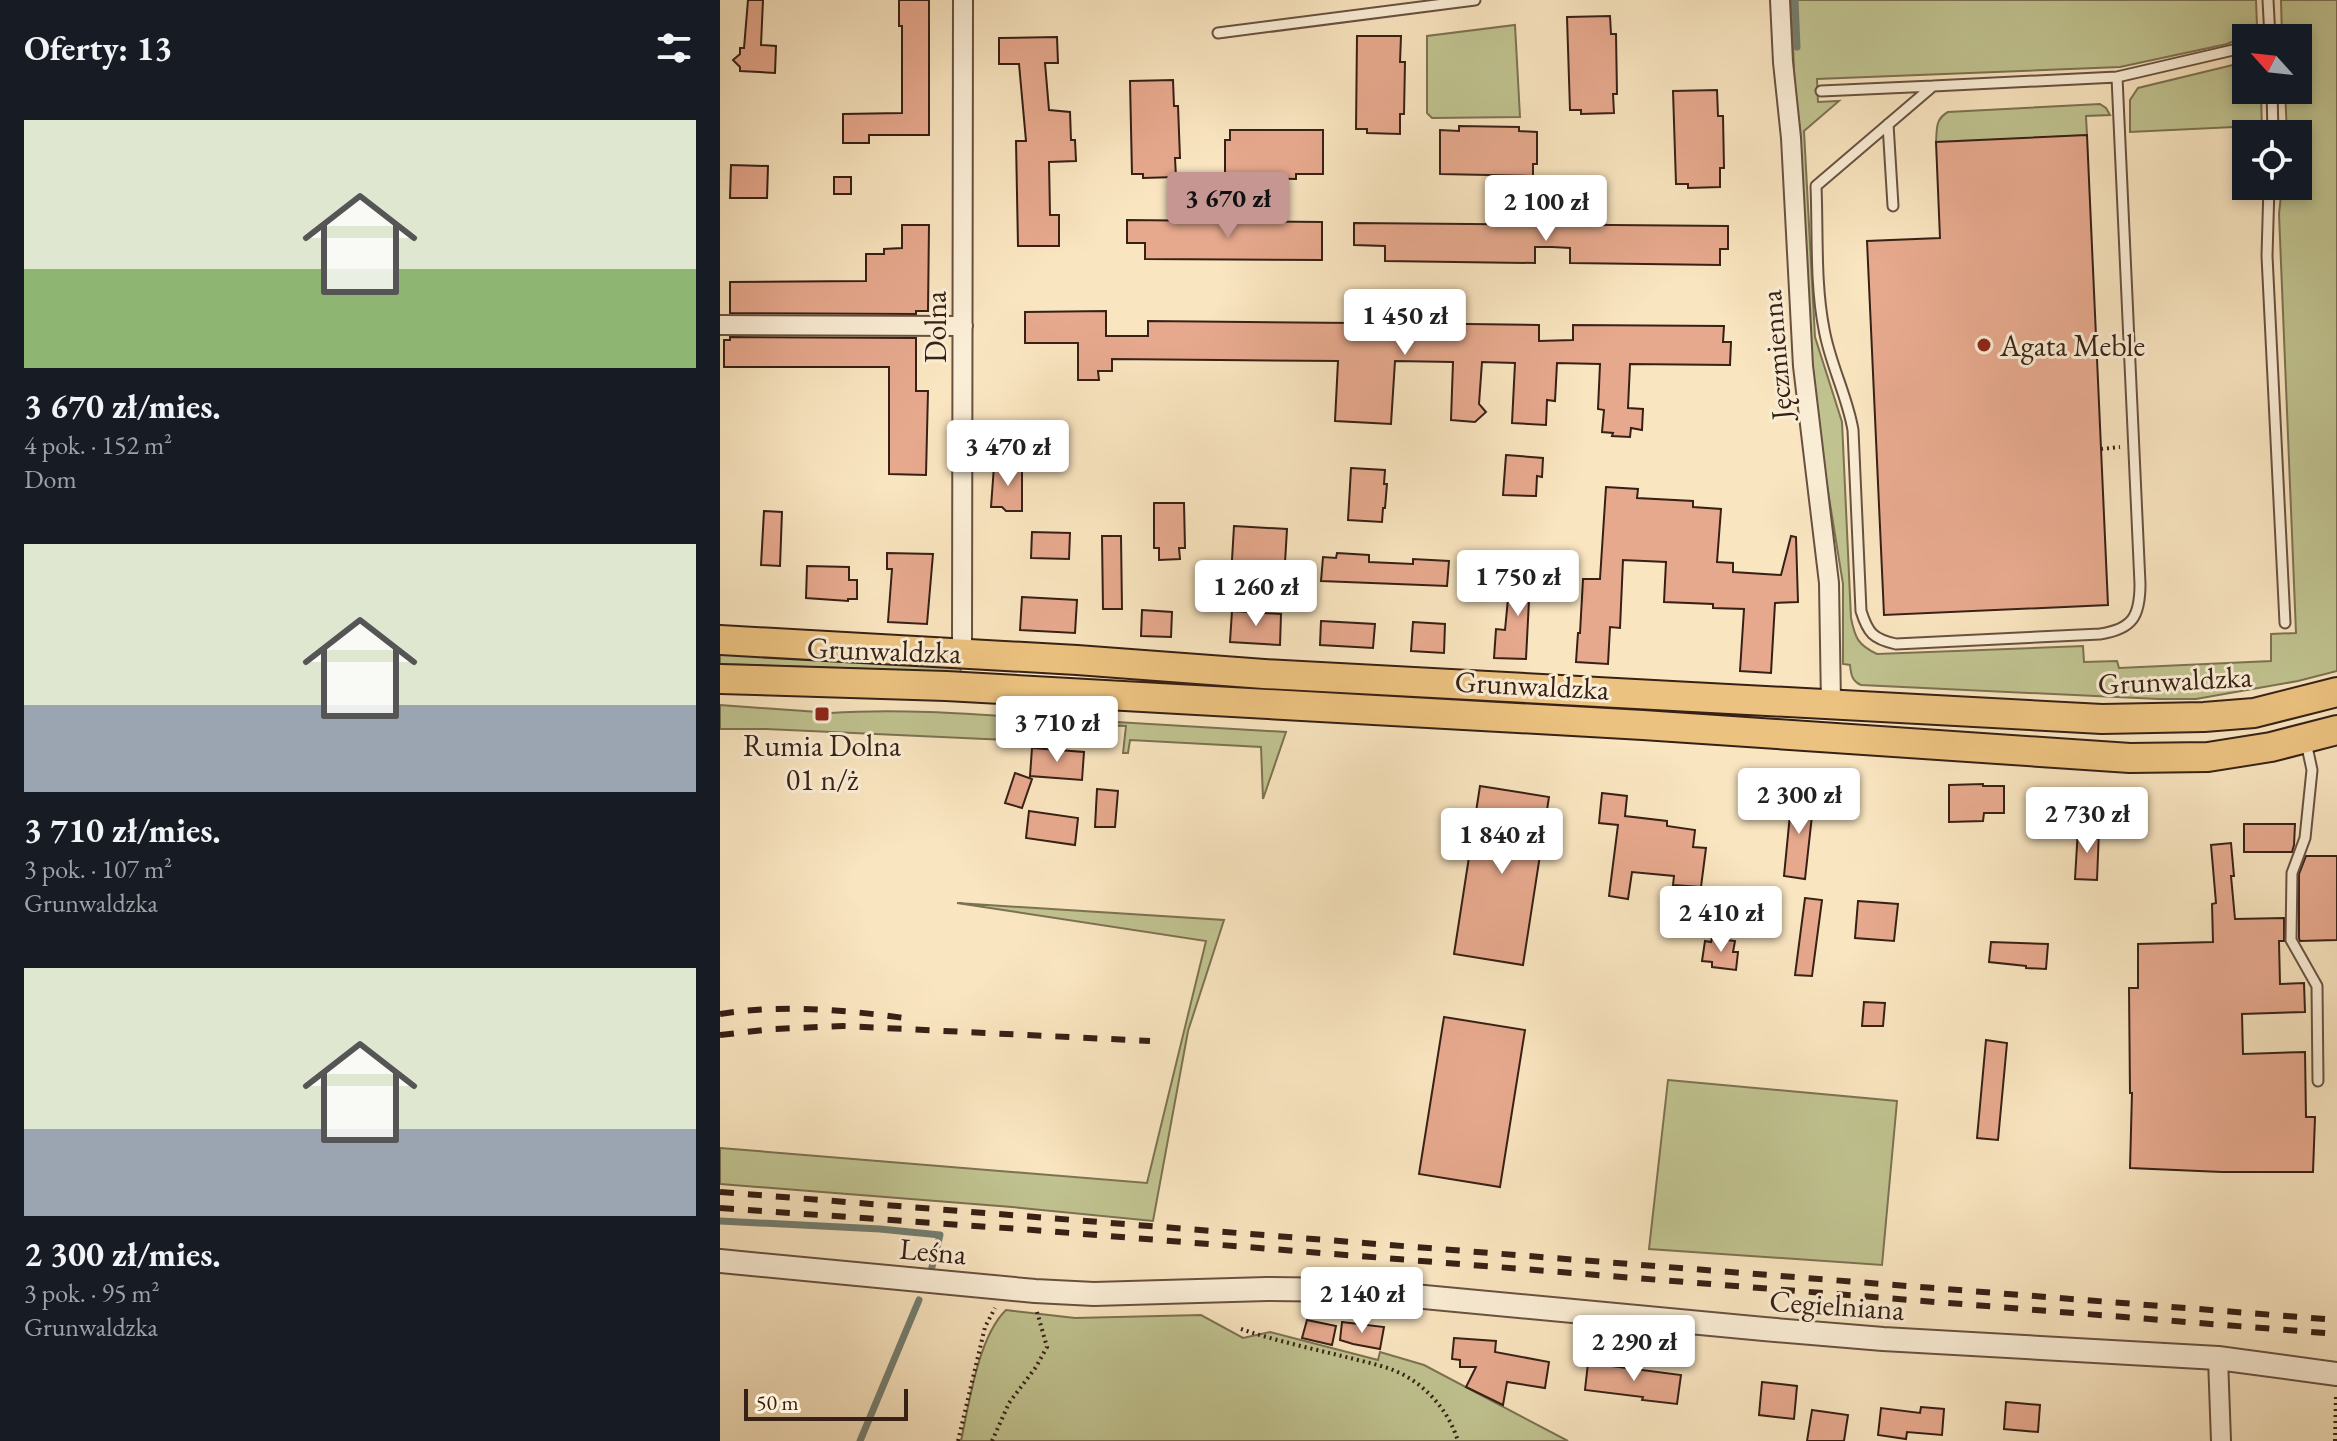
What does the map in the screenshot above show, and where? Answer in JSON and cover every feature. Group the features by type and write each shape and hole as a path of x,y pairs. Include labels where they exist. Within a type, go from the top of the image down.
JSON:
{"main road":[{"name":"Grunwaldzka","path":"720,640 1264,674 2102,719 2189,718 2254,713 2337,692"},
{"name":"Grunwaldzka","path":"720,679 946,686 1617,723 2130,758 2208,757 2271,747 2337,730"}],"street":[{"name":"Dolna","path":"962,654 963,0"},
{"name":"Jęczmienna","path":"1780,0 1803,366 1829,583 1831,704"},
{"path":"720,325 963,326"},
{"name":"Leśna","path":"720,1261 1035,1291 1141,1294"},
{"name":"Cegielniana","path":"1141,1294 1267,1289 1350,1290 1779,1331 2218,1358 2337,1374"},
{"path":"2218,1358 2221,1441"}],"lane":[{"path":"1218,33 1475,0"},
{"path":"2268,0 2269,24"},
{"path":"1821,91 2117,77 2232,50"},
{"path":"1933,86 1816,186 1824,332 1850,410 1853,430 1861,611 1866,628 1880,641 1896,644 2119,631 2132,621 2140,603 2117,77"},
{"path":"1888,124 1893,206"},
{"path":"2268,200 2267,235 2285,623"},
{"path":"2306,739 2312,770 2305,838 2292,873 2291,940 2317,986 2318,1081"}],"path":[{"path":"958,1441 985,1327 998,1303"},
{"path":"992,1441 1009,1403 1047,1347 1034,1306"},
{"path":"1241,1329 1378,1365 1407,1376 1426,1390 1441,1407 1458,1441"},
{"path":"2335,1441 2336,1388"}],"green space":[{"path":"1791,0 2256,0 2257,24 2232,24 2232,42 2120,67 1817,79 1818,102 1839,101 1804,131 1815,337 1842,422 1851,618 1858,640 1877,654 2083,646 2084,662 2117,661 2119,668 2271,661 2271,634 2296,633 2279,214 2280,200 2312,200 2312,120 2286,120 2286,104 2312,104 2312,24 2282,24 2281,0 2337,0 2337,671 2196,699 1861,685 1854,680 1850,665 1843,664 1843,584 1825,473 1811,352 1800,130 1795,93"},
{"path":"1515,25 1520,117 1432,118 1427,113 1427,36"},
{"path":"2232,65 2232,104 2261,104 2262,120 2232,120 2232,127 2130,132 2130,100 2138,88"},
{"path":"2100,104 2110,115 2086,116 2087,135 1936,143 1939,121 1948,112"},
{"path":"720,654 961,667 960,675 720,664"},
{"path":"720,705 818,712 818,715 829,717 830,713 862,711 927,712 1089,722 1089,725 1039,722 1030,741 720,729"},
{"path":"1099,721 1286,732 1263,799 1261,747 1130,740 1128,753 1123,753 1126,726 1099,725"},
{"path":"957,903 1224,920 1188,1031 1153,1221 720,1184 720,1148 1147,1183 1206,941"},
{"path":"1668,1080 1897,1101 1882,1265 1649,1249"},
{"path":"1006,1310 1075,1318 1201,1315 1243,1338 1270,1332 1378,1360 1380,1352 1424,1365 1568,1441 961,1441 982,1354 996,1322"}],"building":[{"path":"748,0 763,0 761,45 776,46 775,73 740,71 733,60 740,54 740,48 744,48"},
{"path":"899,0 929,0 929,135 869,135 869,143 843,143 843,114 902,113"},
{"path":"1610,16 1611,34 1616,34 1617,94 1613,94 1614,113 1581,114 1581,110 1570,110 1567,17"},
{"path":"1357,36 1401,36 1400,62 1405,62 1404,114 1400,114 1400,134 1367,133 1367,129 1356,129"},
{"path":"1057,37 1058,63 1045,63 1049,110 1070,112 1071,140 1075,140 1076,161 1049,162 1050,215 1059,215 1059,246 1018,246 1016,141 1026,141 1019,64 999,64 999,38"},
{"path":"1173,80 1174,106 1178,106 1180,158 1175,158 1176,177 1143,178 1143,174 1132,174 1130,81"},
{"path":"1717,90 1718,116 1723,116 1724,168 1720,168 1720,187 1688,188 1688,184 1676,184 1673,91"},
{"path":"1459,126 1519,127 1519,131 1537,132 1537,164 1533,164 1533,176 1440,174 1440,130 1459,131"},
{"path":"1230,130 1323,130 1323,174 1296,174 1296,179 1244,178 1245,174 1225,174 1225,140 1230,140"},
{"name":"Agata Meble","path":"2087,135 2108,605 1884,615 1867,241 1940,238 1936,142"},
{"path":"731,165 768,166 767,198 730,198"},
{"path":"834,177 851,177 851,194 834,194"},
{"path":"1127,220 1322,222 1322,260 1145,259 1145,243 1127,243"},
{"path":"1354,223 1728,226 1728,249 1720,249 1720,265 1570,263 1570,248 1552,247 1535,247 1535,263 1385,261 1385,246 1354,245"},
{"path":"902,225 929,225 928,311 916,311 916,314 730,313 730,282 866,281 866,254 884,254 884,249 902,248"},
{"path":"1106,311 1106,336 1148,336 1148,321 1354,323 1353,339 1388,339 1389,323 1539,325 1539,341 1573,340 1573,325 1724,326 1723,342 1731,342 1730,365 1630,364 1628,408 1643,409 1642,430 1631,428 1630,437 1602,432 1604,410 1598,409 1600,364 1557,363 1555,401 1547,400 1546,425 1512,423 1515,363 1482,362 1479,404 1486,412 1475,422 1451,420 1453,362 1395,361 1391,424 1335,421 1338,361 1112,359 1112,371 1098,371 1099,380 1078,380 1078,343 1025,343 1025,312"},
{"path":"730,337 916,338 916,391 928,391 926,475 889,474 889,367 724,367 724,340 730,340"},
{"path":"1506,455 1543,458 1542,477 1537,476 1536,496 1503,495"},
{"path":"994,466 1022,467 1022,511 991,507"},
{"path":"1351,468 1385,470 1384,484 1387,484 1382,522 1348,520"},
{"path":"1606,487 1638,489 1637,498 1693,501 1693,507 1721,509 1717,562 1733,563 1733,572 1781,575 1791,536 1796,537 1798,602 1775,603 1771,673 1740,671 1744,609 1664,602 1666,562 1623,560 1620,628 1610,627 1608,664 1576,662 1583,579 1600,579"},
{"path":"1154,503 1184,503 1185,548 1179,548 1180,559 1159,560 1159,548 1154,548"},
{"path":"764,511 782,512 780,566 761,565"},
{"path":"1234,526 1287,529 1284,580 1231,577"},
{"path":"1032,532 1070,533 1069,559 1031,558"},
{"path":"1102,536 1121,536 1122,609 1103,609"},
{"path":"887,553 933,554 927,624 888,622 892,569 887,569"},
{"path":"1337,553 1369,555 1369,562 1413,564 1413,559 1449,561 1447,586 1321,581 1323,557 1336,558"},
{"path":"807,566 849,567 849,580 857,580 857,599 806,598"},
{"path":"1510,578 1546,581 1544,601 1529,600 1526,659 1494,658 1496,629 1505,630"},
{"path":"1022,597 1077,600 1075,633 1020,630"},
{"path":"1142,610 1172,612 1171,637 1141,636"},
{"path":"1232,611 1281,614 1280,645 1230,642"},
{"path":"1321,621 1375,624 1373,648 1320,645"},
{"path":"1413,622 1445,624 1444,653 1411,651"},
{"path":"1032,748 1084,752 1082,780 1030,776"},
{"path":"1015,773 1032,779 1022,808 1005,803"},
{"path":"1949,785 2004,786 2004,813 1984,813 1983,821 1949,822"},
{"path":"1480,786 1549,797 1523,965 1454,954"},
{"path":"1097,789 1118,791 1115,827 1095,827"},
{"path":"1602,793 1627,796 1625,816 1667,821 1667,826 1695,830 1693,847 1706,848 1701,887 1673,885 1674,876 1632,872 1628,899 1609,896 1618,825 1599,823"},
{"path":"1792,794 1814,797 1805,879 1784,876"},
{"path":"1029,811 1078,818 1075,845 1026,838"},
{"path":"2244,824 2295,824 2292,852 2244,852"},
{"path":"2078,829 2099,830 2097,880 2075,879"},
{"path":"2231,843 2235,919 2284,918 2284,941 2279,941 2280,984 2304,983 2305,1012 2242,1014 2243,1054 2305,1052 2306,1117 2315,1117 2313,1172 2130,1168 2132,1093 2129,988 2138,988 2138,944 2213,942 2212,904 2216,903 2211,845"},
{"path":"2306,856 2337,856 2337,940 2300,941 2299,874"},
{"path":"1805,898 1822,900 1812,976 1795,975"},
{"path":"1858,901 1898,904 1894,941 1855,938"},
{"path":"1712,938 1735,941 1733,952 1738,952 1736,970 1712,967 1712,962 1702,961 1705,941 1711,942"},
{"path":"1991,942 2048,944 2046,969 1989,962"},
{"path":"1864,1002 1885,1003 1883,1026 1862,1026"},
{"path":"1444,1017 1525,1030 1500,1187 1419,1174"},
{"path":"1986,1040 2007,1043 1998,1140 1977,1138"},
{"path":"1307,1320 1336,1326 1332,1345 1302,1338"},
{"path":"1342,1322 1384,1327 1380,1349 1340,1340"},
{"path":"1454,1338 1496,1341 1495,1352 1549,1362 1545,1388 1507,1382 1503,1405 1466,1387 1476,1367 1460,1367 1460,1360 1452,1359"},
{"path":"1588,1363 1681,1375 1677,1404 1585,1390"},
{"path":"1762,1382 1797,1386 1794,1419 1759,1415"},
{"path":"2006,1402 2040,1405 2038,1432 2004,1429"},
{"path":"1921,1407 1944,1409 1942,1435 1907,1432 1906,1439 1878,1435 1881,1408 1920,1413"},
{"path":"1812,1410 1848,1415 1844,1441 1807,1441"}],"waterway":[{"path":"1795,0 1797,47"},
{"path":"720,1221 940,1235 932,1267"},
{"path":"860,1441 919,1300"}],"railway":[{"path":"720,1014 768,1009 816,1009 911,1019"},
{"path":"720,1035 843,1026 1150,1041"},
{"path":"720,1192 2337,1320"},
{"path":"720,1208 2337,1334"}],"place":[{"name":"Agata Meble","path":"1984,345"},
{"name":"Rumia Dolna 01 n/ż","path":"822,714"}]}
